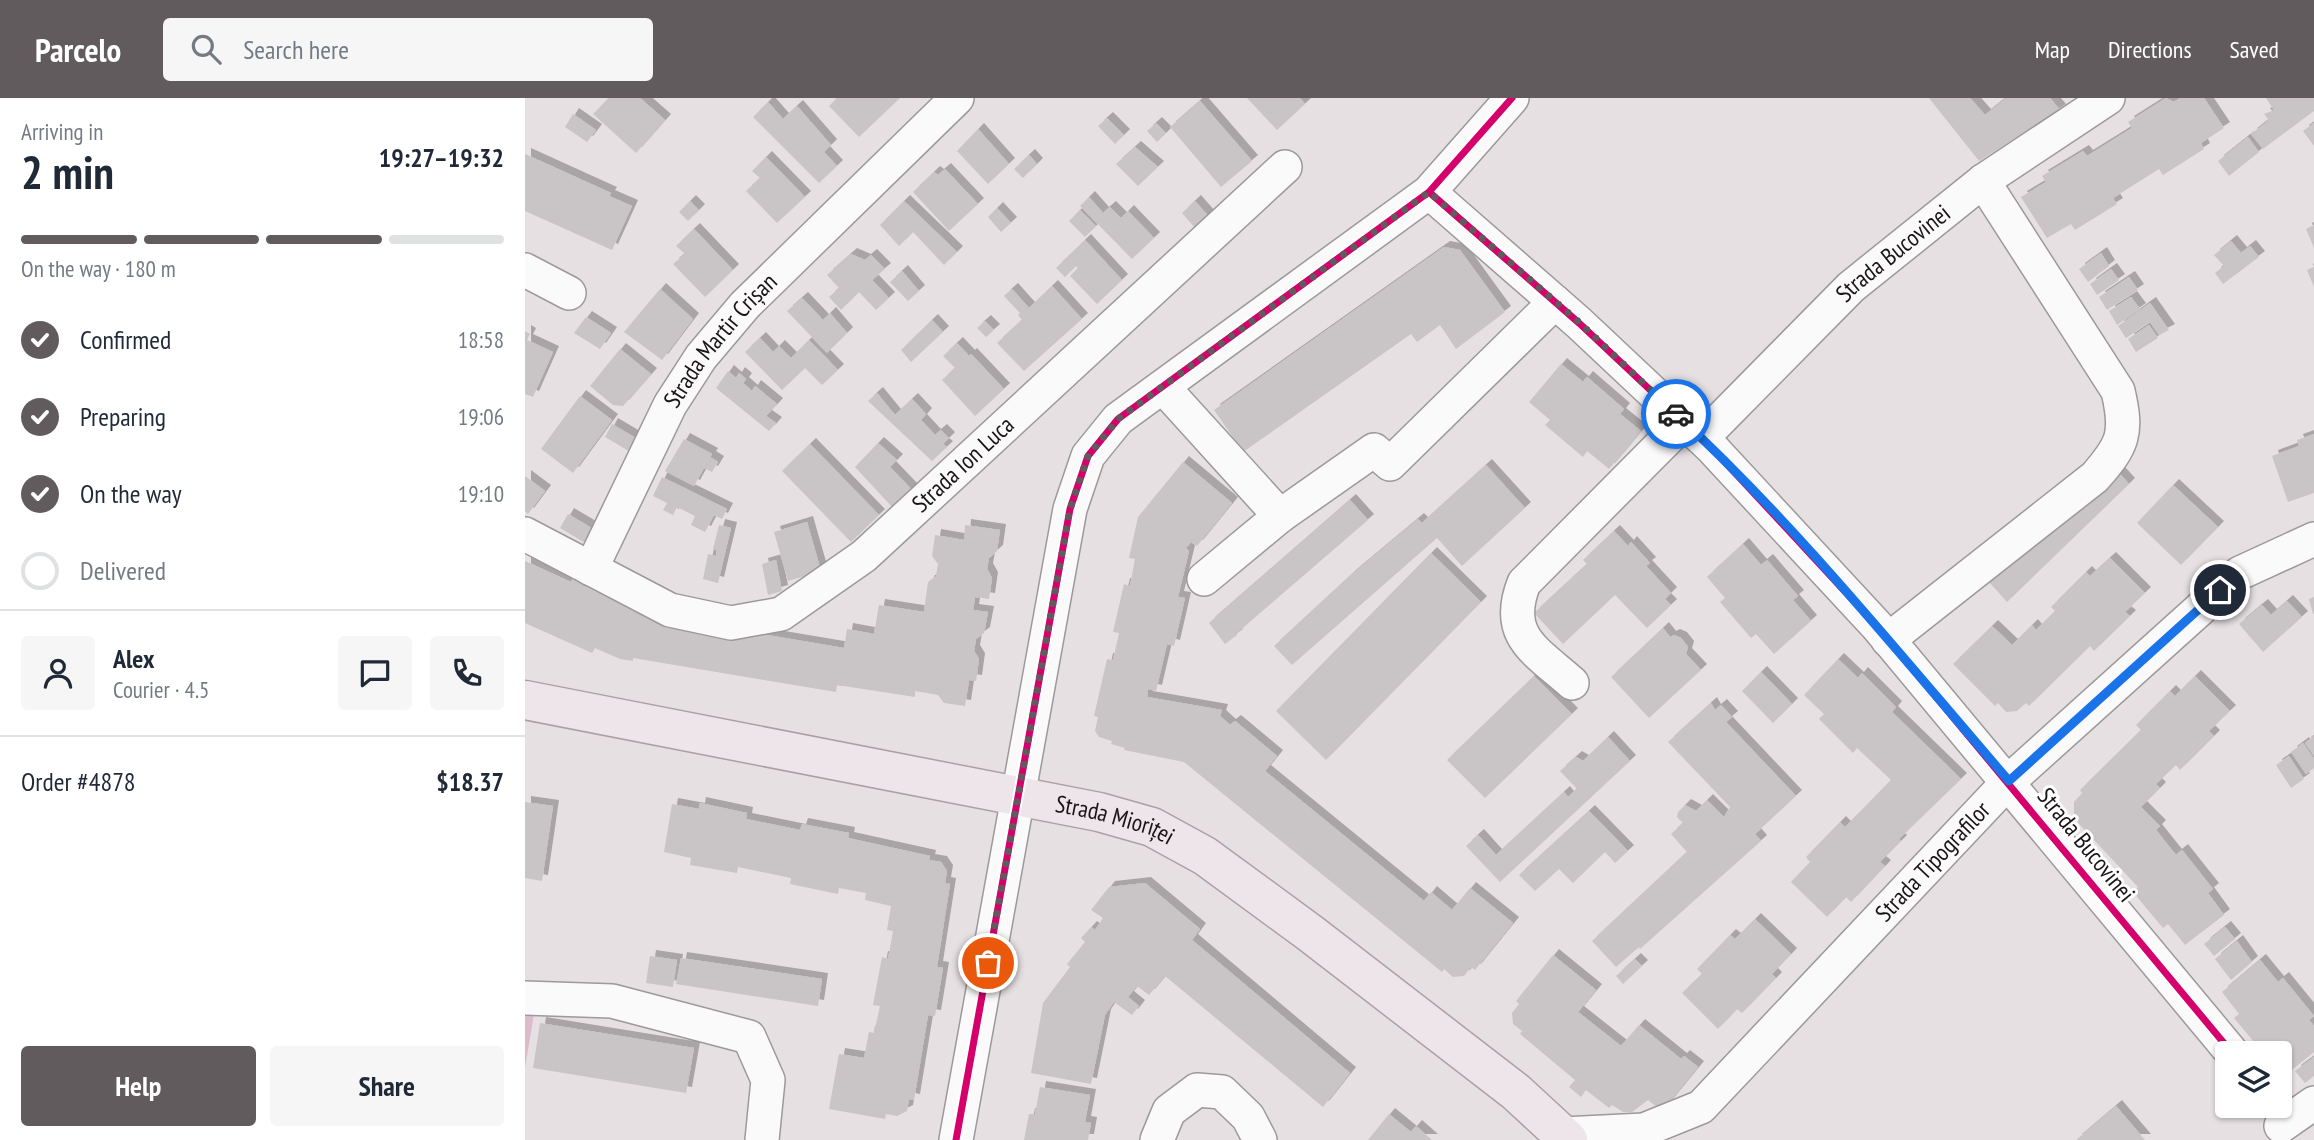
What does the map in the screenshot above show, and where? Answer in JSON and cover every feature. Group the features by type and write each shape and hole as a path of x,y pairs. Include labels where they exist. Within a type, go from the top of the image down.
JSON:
{"main road":[{"name":"Strada Mioriței","path":"525,700 1099,812 1152,827 1205,856 1310,933 1516,1092 1566,1137"}],"street":[{"name":"Strada Martir Crișan","path":"591,569 670,405 702,356 745,305 957,98"},
{"path":"956,1140 1070,509 1088,456 1118,419 1429,192 1512,98"},
{"name":"Strada Bucovinei","path":"1693,430 1851,287 1983,180 2108,98"},
{"name":"Strada Ion Luca","path":"591,569 670,610 731,623 781,614 871,549 1154,284 1285,167"},
{"path":"1888,640 2095,477 2119,450 2125,422 2118,391 1983,180"},
{"name":"Strada Bucovinei","path":"1429,192 1555,302 1693,430 1888,640 2009,781 2222,1041"},
{"path":"525,270 569,293"},
{"path":"1204,579 1280,516 1374,450 1390,464 1555,302"},
{"path":"1164,387 1280,516"},
{"path":"1572,683 1524,641 1517,621 1517,601 1524,583 1693,430"},
{"path":"525,534 591,569"},
{"name":"Strada Tipografilor","path":"1688,1140 1701,1107 2009,781 2200,606 2240,573 2314,539"},
{"path":"525,998 613,1001 749,1037 768,1080 762,1140"},
{"path":"1157,1140 1169,1111 1197,1090 1222,1092 1248,1117 1260,1140"},
{"path":"2278,1124 2314,1103"},
{"name":"Strada Tipografilor","path":"1566,1137 1644,1130 1701,1107"}],"shaded area":[{"path":"525,1002 534,1014 525,1068"}],"building":[{"path":"609,98 640,98 665,120 636,153 593,114"},
{"path":"837,98 900,98 859,137 829,106"},
{"path":"1247,98 1300,98 1305,104 1277,130"},
{"path":"1929,98 1970,98 1985,115 2006,98 2050,98 2060,110 1979,161"},
{"path":"2166,98 2174,102 2180,98 2204,98 2224,128 2201,143 2204,149 2163,175 2159,169 2113,198 2117,204 2075,230 2071,224 2047,238 2021,197 2046,182 2042,176 2083,151 2087,156 2132,128 2128,122"},
{"path":"2266,98 2314,98 2314,111 2263,149 2251,134 2269,120 2264,114 2274,110"},
{"path":"1200,101 1252,161 1221,187 1170,127"},
{"path":"768,102 783,119 797,106 831,145 824,152 837,166 819,183 753,117"},
{"path":"573,114 596,130 587,142 565,127"},
{"path":"1107,118 1124,135 1115,144 1098,126"},
{"path":"1156,123 1166,133 1157,142 1147,131"},
{"path":"2314,123 2314,146 2303,131"},
{"path":"978,129 1009,164 988,184 957,151"},
{"path":"2248,137 2259,152 2229,176 2218,161"},
{"path":"1135,147 1158,167 1138,186 1116,164"},
{"path":"525,154 611,193 609,196 632,206 612,250 525,211"},
{"path":"1029,155 1037,164 1023,178 1014,169"},
{"path":"766,157 805,197 777,223 746,191 760,178 752,171"},
{"path":"945,169 978,204 949,231 913,192 934,172 938,175"},
{"path":"1089,197 1103,213 1110,207 1121,218 1128,211 1154,238 1132,259 1080,206"},
{"path":"690,201 699,210 688,221 679,212"},
{"path":"904,201 957,252 944,265 913,232 899,246 880,225"},
{"path":"1195,201 1209,217 1196,229 1182,213"},
{"path":"997,208 1011,223 1001,232 988,217"},
{"path":"1080,210 1096,226 1085,237 1069,221"},
{"path":"2314,225 2314,248 2306,229"},
{"path":"694,229 733,270 705,297 673,264 685,254 676,246"},
{"path":"1085,240 1122,280 1097,304 1070,276 1078,268 1076,266 1065,277 1056,268"},
{"path":"2231,241 2241,253 2250,246 2259,257 2223,284 2215,273 2224,266 2214,255"},
{"path":"1444,247 1460,250 1505,312 1456,349 1440,325 1417,342 1411,334 1243,452 1214,410"},
{"path":"2101,253 2109,266 2088,282 2079,269"},
{"path":"851,254 865,260 871,255 885,269 872,280 889,298 876,310 859,292 841,310 829,297 839,288 827,275"},
{"path":"2314,267 2314,287 2307,270"},
{"path":"2111,269 2119,280 2097,295 2090,284"},
{"path":"902,271 919,291 908,301 890,282"},
{"path":"2129,277 2138,290 2107,310 2099,297"},
{"path":"1052,286 1082,319 1024,371 997,343 1022,320 1018,315 1020,313 1004,296 1012,289 1029,308"},
{"path":"660,289 693,319 662,360 624,332"},
{"path":"2131,297 2140,309 2117,325 2109,311"},
{"path":"802,298 823,320 830,313 847,333 827,353 787,311"},
{"path":"2150,303 2169,330 2159,335 2150,322 2126,338 2118,326"},
{"path":"586,317 611,333 600,349 574,333"},
{"path":"932,320 943,332 911,362 901,350"},
{"path":"985,321 994,330 986,337 977,328"},
{"path":"2149,325 2158,338 2136,352 2128,339"},
{"path":"525,331 530,334 527,340 553,352 533,397 525,394"},
{"path":"760,338 773,352 779,346 791,358 809,340 838,370 822,385 805,368 782,390 745,352"},
{"path":"957,343 1004,389 975,416 942,380 955,368 943,356"},
{"path":"620,349 651,374 623,406 613,405 590,386"},
{"path":"1561,364 1583,382 1587,377 1624,409 1620,414 1641,431 1609,469 1587,451 1583,457 1545,425 1550,420 1529,402"},
{"path":"728,371 736,378 739,373 746,379 743,383 752,391 755,386 777,404 766,416 776,423 769,431 716,388"},
{"path":"877,393 895,415 912,399 926,414 921,420 935,435 941,430 949,438 943,444 947,447 932,461 868,401"},
{"path":"580,396 612,420 573,473 541,449"},
{"path":"612,424 639,440 632,453 605,437"},
{"path":"2314,434 2314,493 2288,502 2272,456 2299,446 2297,440"},
{"path":"684,439 712,454 710,457 718,462 712,472 704,468 694,486 665,471"},
{"path":"878,443 897,460 890,467 913,491 893,508 855,467"},
{"path":"810,444 879,515 851,542 782,471"},
{"path":"1183,462 1232,503 1197,546 1191,542 1186,548 1189,551 1178,597 1185,598 1174,646 1167,644 1156,691 1148,689 1147,697 1222,710 1220,716 1230,725 1235,721 1277,756 1265,771 1424,901 1431,892 1452,910 1470,888 1513,923 1475,970 1471,967 1464,976 1453,977 1444,969 1442,972 1184,762 1124,750 1125,748 1111,744 1112,741 1099,737 1095,731 1098,717 1094,716 1107,659 1113,660 1119,633 1113,632 1124,584 1130,586 1135,559 1129,558 1138,517"},
{"path":"2111,464 2129,484 2007,602 1989,582"},
{"path":"1486,465 1525,508 1462,566 1437,538 1292,665 1274,646 1351,575 1418,519 1422,523"},
{"path":"525,476 545,491 528,514 525,511"},
{"path":"662,477 727,509 722,519 714,515 705,532 691,525 695,516 677,507 673,515 663,510 667,503 653,496"},
{"path":"2173,485 2218,527 2181,565 2137,523"},
{"path":"1350,500 1368,520 1237,633 1231,626 1237,635 1225,644 1209,623"},
{"path":"568,514 595,530 587,544 560,528"},
{"path":"807,522 821,571 788,581 774,532"},
{"path":"719,525 731,528 718,583 703,579 708,554 716,556 716,550 713,549"},
{"path":"965,525 1000,530 997,551 989,558 987,569 992,578 989,599 975,597 973,610 988,612 984,633 976,639 974,651 979,659 976,681 969,680 965,706 944,703 938,695 915,691 915,697 837,685 836,692 633,658 633,661 620,659 595,648 592,653 525,623 525,561 571,582 574,576 618,596 616,602 641,614 844,648 847,629 874,634 879,605 924,612 928,582 936,576 938,564 932,556 935,535 964,540"},
{"path":"1614,531 1628,546 1631,542 1650,563 1646,566 1671,593 1665,599 1671,605 1647,628 1615,595 1563,644 1534,613 1587,564 1583,560"},
{"path":"1743,544 1761,565 1767,560 1798,596 1793,600 1811,621 1774,654 1756,634 1751,638 1720,602 1725,598 1707,577"},
{"path":"1431,553 1481,602 1326,760 1276,711"},
{"path":"2110,558 2145,593 2125,612 2130,616 2094,651 2090,646 2029,706 2026,703 2017,711 2006,712 1998,703 1995,706 1953,664 1992,626 2012,645 2032,625 2036,630 2055,611 2051,607 2086,572 2090,576"},
{"path":"776,560 782,591 768,595 762,564"},
{"path":"2314,597 2314,614 2313,614 2309,599"},
{"path":"2287,601 2302,617 2263,652 2239,624 2262,605 2271,615"},
{"path":"1663,628 1670,637 1674,635 1681,638 1688,647 1686,654 1701,670 1649,718 1611,677"},
{"path":"1838,659 1858,678 1862,673 1896,707 1892,712 1961,779 1899,839 1901,841 1880,862 1885,866 1851,902 1846,897 1827,917 1791,882 1810,862 1806,857 1840,822 1845,827 1891,780 1857,748 1853,753 1819,719 1824,714 1804,695"},
{"path":"1761,672 1792,704 1773,723 1742,691"},
{"path":"1534,676 1572,714 1485,798 1447,760"},
{"path":"2195,676 2230,711 2209,731 2214,736 2180,770 2176,765 2156,784 2160,788 2141,807 2160,826 2156,830 2176,855 2182,850 2213,889 2208,893 2224,915 2185,945 2168,924 2163,928 2132,891 2138,887 2079,824 2074,813 2074,802 2082,793 2080,790 2141,730 2136,725 2170,691 2175,696"},
{"path":"1711,703 1715,710 1721,705 1732,717 1726,722 1796,796 1755,834 1761,841 1640,949 1639,947 1616,967 1592,941 1687,852 1671,834 1683,823 1677,817 1678,812 1685,805 1696,811 1707,800 1724,817 1730,807 1668,742"},
{"path":"2314,736 2314,756 2305,743"},
{"path":"1608,737 1630,761 1500,882 1466,846 1478,835 1496,855 1564,792 1568,797 1577,789 1560,771 1576,757 1583,761"},
{"path":"2303,743 2314,759 2314,768 2306,774 2291,752"},
{"path":"2289,756 2304,779 2291,788 2276,765"},
{"path":"525,802 553,806 542,881 525,878"},
{"path":"700,803 747,813 746,819 800,830 802,824 849,833 848,838 930,856 929,860 941,862 947,871 945,883 950,884 937,967 943,968 935,1016 928,1015 914,1100 909,1099 907,1111 897,1116 886,1114 885,1119 829,1109 839,1054 864,1058 869,1032 874,1033 880,1006 873,1005 882,957 888,959 893,931 887,930 891,906 865,900 866,893 839,888 838,894 790,884 791,878 738,867 737,873 690,865 691,858 664,852 672,804 699,809"},
{"path":"1589,811 1628,851 1615,863 1605,852 1573,883 1559,869 1535,891 1519,875"},
{"path":"1145,883 1200,929 1192,940 1350,1073 1323,1107 1165,976 1149,995 1137,986 1128,997 1139,1006 1132,1015 1114,1002 1105,1015 1091,1084 1031,1073 1043,1003 1070,967 1067,964 1085,942 1081,938 1091,927 1095,930 1103,918 1091,910 1109,887"},
{"path":"1755,919 1791,954 1772,974 1776,978 1742,1013 1737,1009 1718,1029 1682,993 1702,974 1697,969 1730,935 1735,939"},
{"path":"2225,927 2235,939 2214,956 2204,944"},
{"path":"2237,941 2252,962 2231,980 2215,959"},
{"path":"1553,955 1596,990 1578,1012 1621,1046 1639,1025 1681,1059 1684,1056 1698,1067 1662,1111 1648,1100 1632,1112 1623,1112 1612,1105 1609,1108 1586,1090 1581,1097 1569,1087 1575,1080 1520,1034 1522,1031 1513,1024 1512,1013 1519,1004 1516,1001"},
{"path":"650,956 677,960 673,987 646,983"},
{"path":"681,958 822,979 818,1006 676,984"},
{"path":"1635,959 1642,966 1623,984 1616,976"},
{"path":"2260,960 2278,982 2283,978 2314,1016 2309,1020 2314,1026 2314,1052 2292,1070 2292,1041 2253,1041 2234,1018 2239,1014 2222,992"},
{"path":"540,1023 694,1048 686,1093 533,1068"},
{"path":"2314,1057 2314,1076 2305,1083 2295,1071"},
{"path":"1040,1087 1090,1095 1085,1122 1091,1123 1088,1140 1024,1140 1029,1114 1035,1114"},
{"path":"2116,1106 2145,1140 2076,1140"},
{"path":"1389,1114 1411,1132 1416,1126 1432,1140 1368,1140"}],"cycle path":[{"path":"956,1140 1070,509 1088,456 1118,419 1429,192 1512,98"},
{"path":"1429,192 1579,323 1712,448 1877,626 2222,1041"}],"way so far":[{"path":"988,963 1070,509 1088,456 1118,419 1429,192 1580,323 1676,414"}],"route":[{"path":"1676,414 1712,448 1877,626 2009,781 2220,590"}]}
